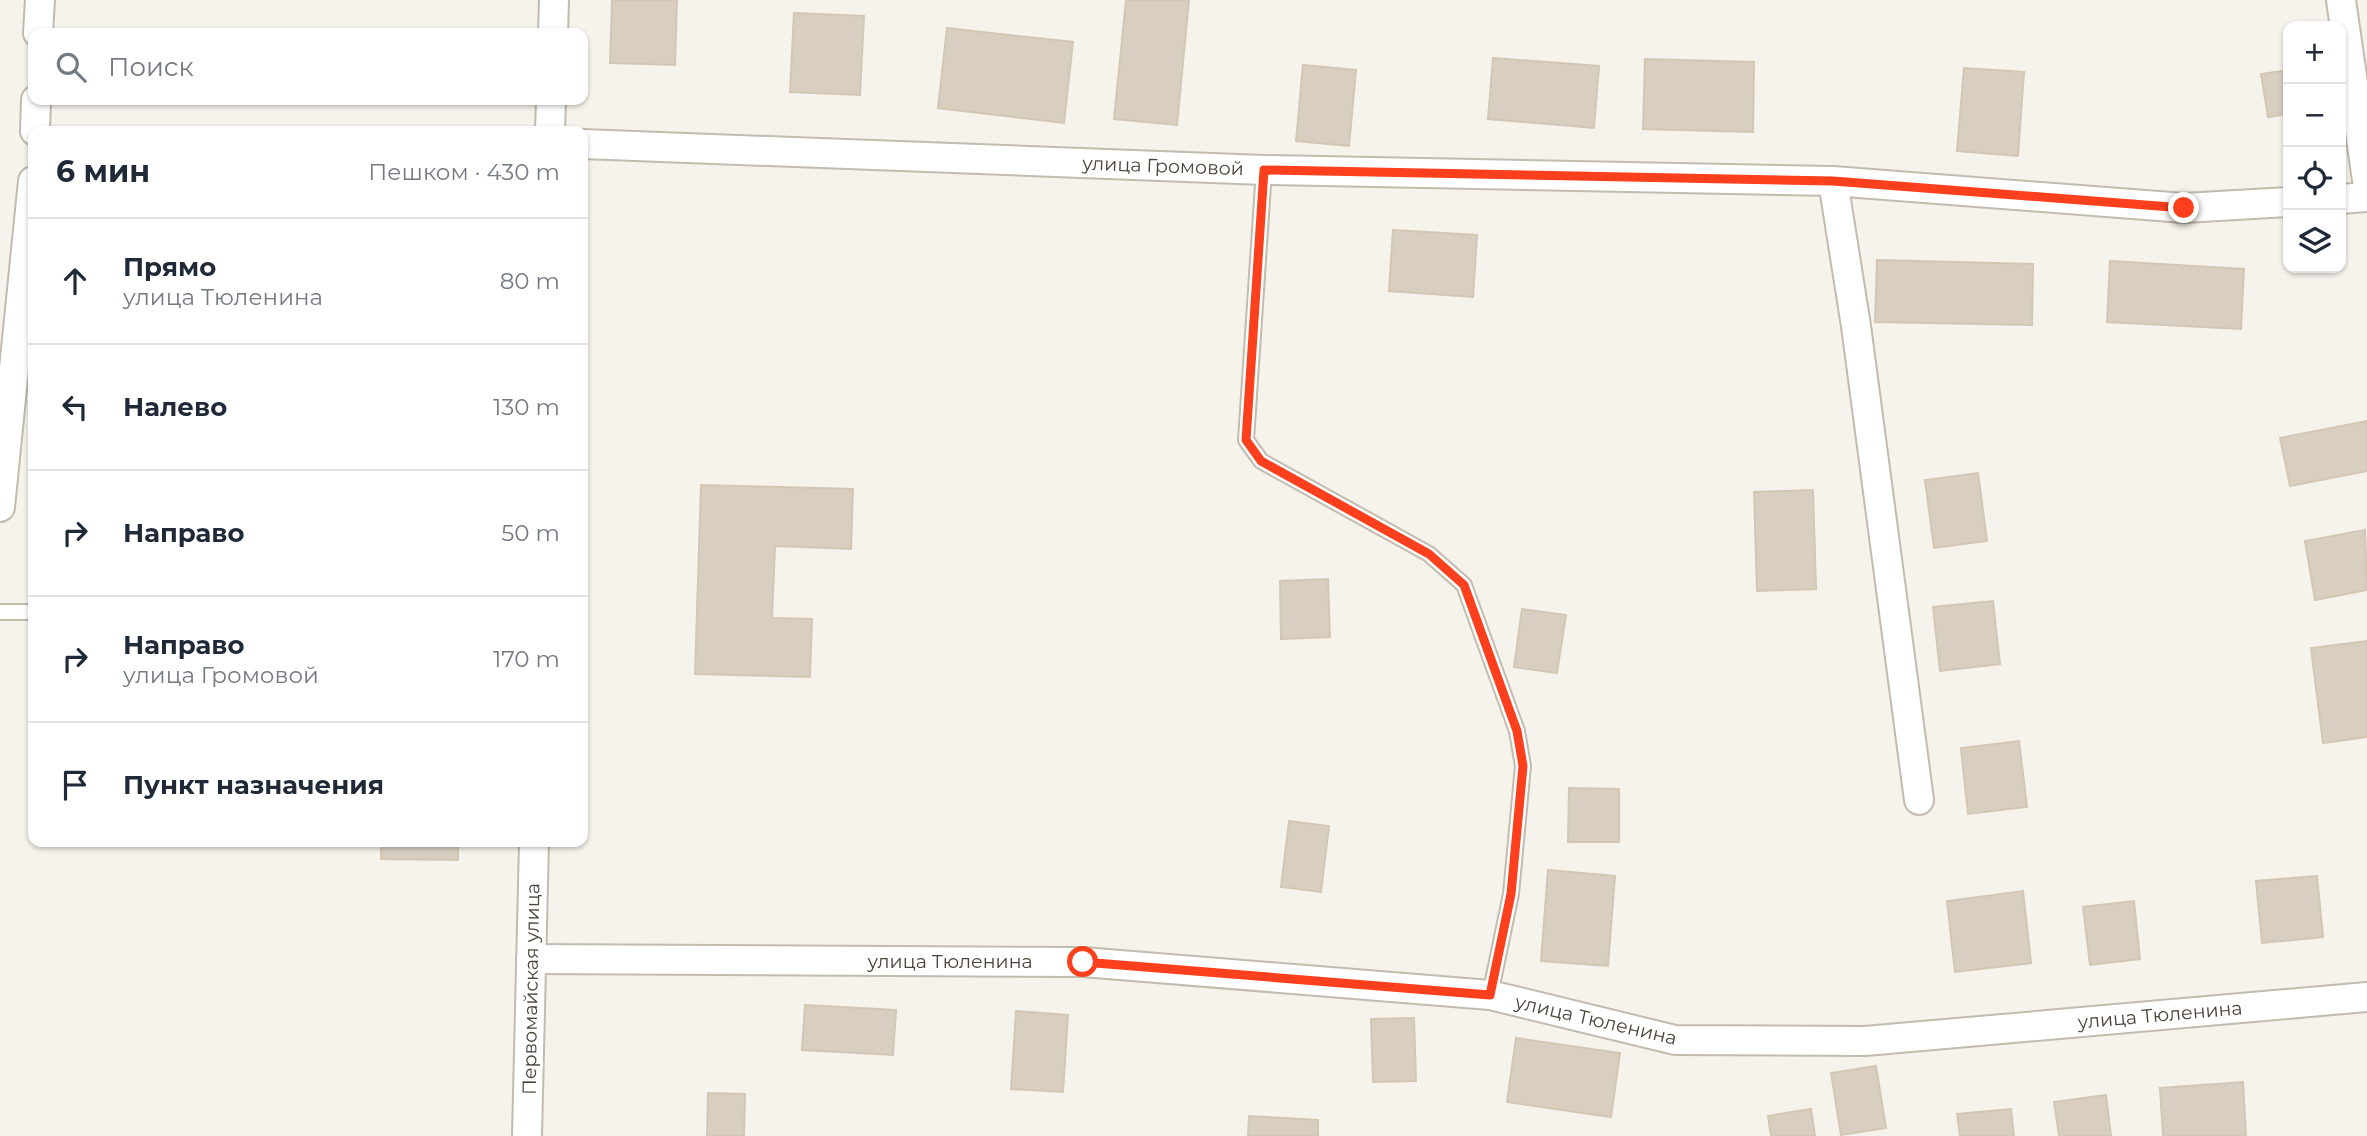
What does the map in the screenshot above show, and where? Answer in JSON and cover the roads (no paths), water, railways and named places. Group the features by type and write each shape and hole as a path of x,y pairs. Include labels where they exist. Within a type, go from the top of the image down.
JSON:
{"street":[{"path":"38,28 40,0"},
{"path":"553,28 554,0"},
{"path":"2341,0 2367,180"},
{"path":"35,126 36,105"},
{"path":"550,126 551,105"},
{"name":"улица Громовой","path":"588,144 1264,170 1833,181 2184,208 2283,202"},
{"path":"1833,181 1856,326 1919,800"},
{"path":"2346,199 2367,197"},
{"path":"0,507 28,230"},
{"name":"Первомайская улица","path":"527,1136 534,847"},
{"name":"улица Тюленина","path":"531,959 1083,962 1490,995 1675,1040 1716,1041 1865,1041 2367,997"}],"lane":[{"path":"1264,170 1246,440 1261,461 1429,554 1464,585 1517,731 1523,766 1511,894 1490,995"},
{"path":"0,612 28,612"}]}
